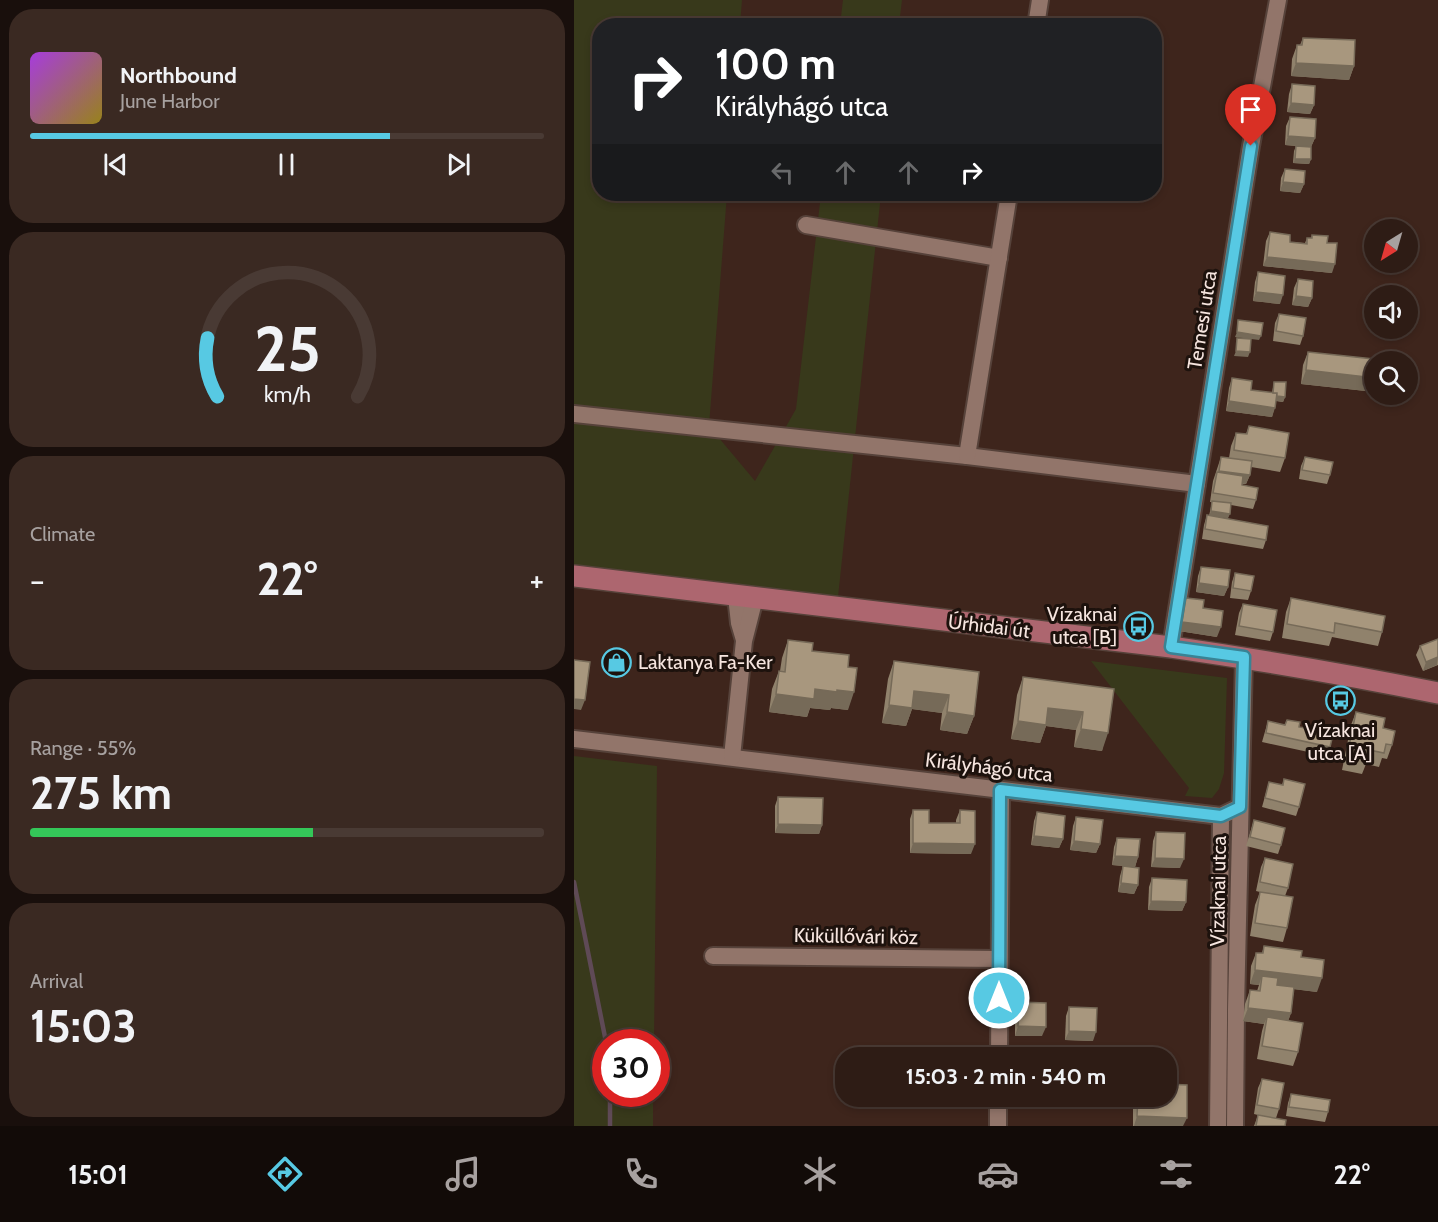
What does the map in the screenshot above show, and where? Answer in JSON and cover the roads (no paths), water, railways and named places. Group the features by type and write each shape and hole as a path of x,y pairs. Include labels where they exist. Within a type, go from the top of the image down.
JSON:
{"main road":[{"name":"Úrhidai út","path":"574,576 1171,647 1343,674 1438,693"}],"street":[{"path":"1037,18 1040,0"},
{"name":"Temesi utca","path":"1171,647 1251,146 1278,0"},
{"path":"967,456 1008,201"},
{"path":"806,225 999,258"},
{"path":"574,414 967,456 1197,484"},
{"path":"732,758 744,640 739,624 745,597"},
{"name":"Vízaknai utca","path":"1235,1126 1244,657"},
{"name":"Királyhágó utca","path":"574,739 1221,816"},
{"path":"998,1047 1000,790"},
{"path":"1218,1126 1221,816 1240,807"},
{"name":"Küküllővári köz","path":"713,956 999,959"},
{"path":"998,1107 998,1126"}],"waterway":[{"path":"574,882 603,1029"},
{"path":"610,1107 610,1126"}],"place":[{"name":"Vízaknai utca [B]","path":"1138,626"},
{"name":"Laktanya Fa-Ker","path":"617,662"},
{"name":"Vízaknai utca [A]","path":"1340,700"}]}
